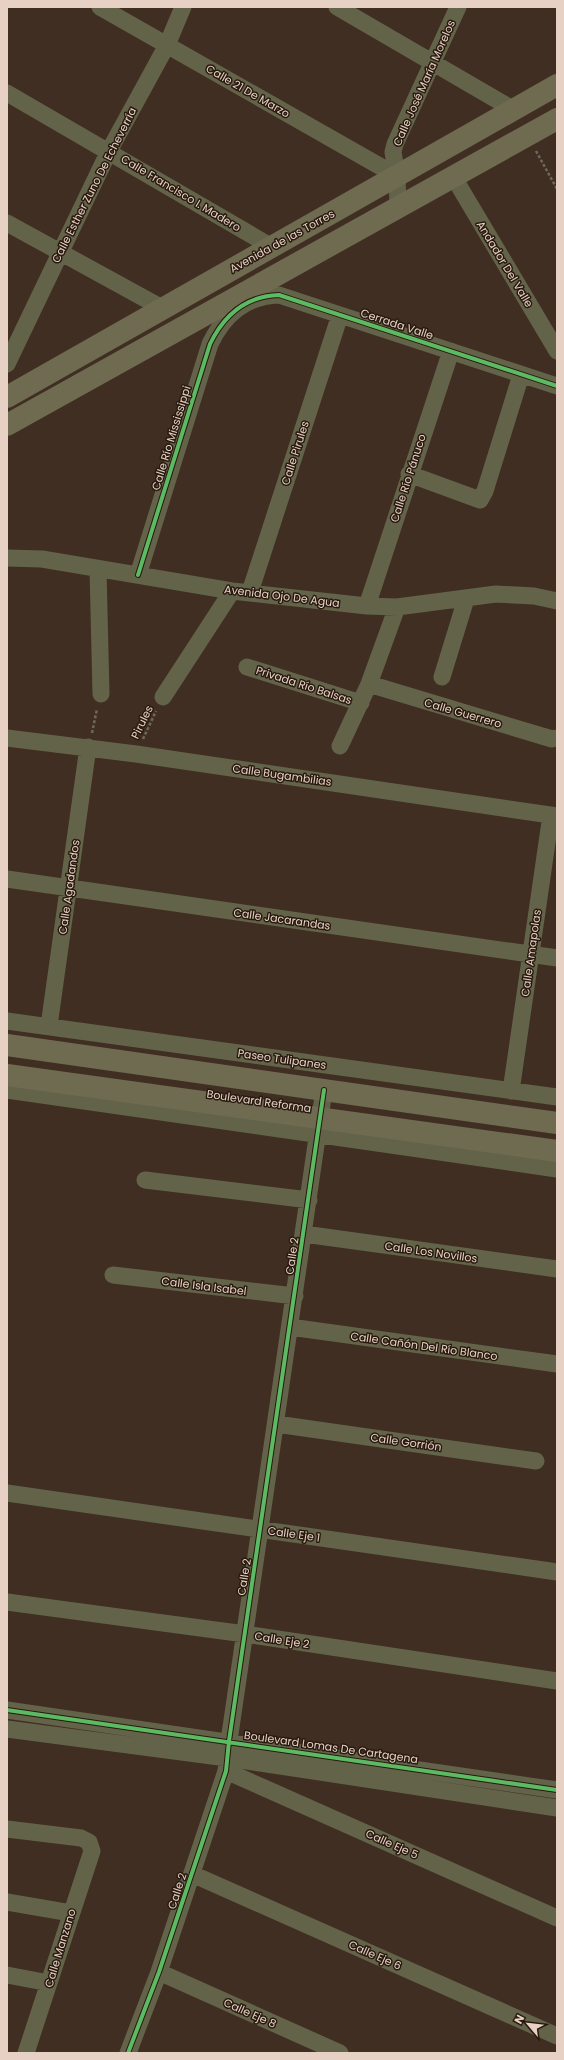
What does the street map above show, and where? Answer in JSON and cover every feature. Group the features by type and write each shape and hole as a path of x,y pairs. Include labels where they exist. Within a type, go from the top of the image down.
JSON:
{"main road":[{"name":"Avenida de las Torres","path":"7,397 557,85"},
{"path":"7,425 557,119"},
{"name":"Boulevard Reforma","path":"7,1045 557,1123"},
{"name":"Boulevard Reforma","path":"7,1075 320,1126 557,1151"}],"street":[{"name":"Calle 21 De Marzo","path":"100,7 397,176"},
{"name":"Calle Esther Zuno De Echeverría","path":"8,361 109,151 167,45 183,7"},
{"path":"337,7 434,62 514,110"},
{"name":"Calle José María Morelos","path":"398,207 397,176 393,152 395,144 458,7"},
{"name":"Calle Francisco I. Madero","path":"7,93 272,247"},
{"name":"Andador Del Valle","path":"453,176 557,351"},
{"path":"7,223 162,308"},
{"name":"Cerrada Valle","path":"233,312 249,302 264,296 279,295 557,386"},
{"name":"Calle Río Mississippi","path":"138,575 210,344 218,327 233,312"},
{"name":"Calle Pirules","path":"250,592 340,315"},
{"name":"Calle Río Pánuco","path":"367,606 409,474 451,351"},
{"path":"409,474 480,500 485,491 521,375"},
{"name":"Avenida Ojo De Agua","path":"7,558 42,559 232,591 367,606 397,607 496,594 534,596 557,601"},
{"path":"98,569 101,694"},
{"path":"163,697 232,591"},
{"path":"442,677 466,599"},
{"path":"340,746 369,684 397,607"},
{"name":"Privada Río Balsas","path":"247,667 361,703"},
{"name":"Calle Guerrero","path":"369,684 433,705 552,739 557,738"},
{"name":"Calle Bugambilias","path":"7,738 136,754 554,815"},
{"name":"Calle Agadandos","path":"49,1026 70,888 88,748"},
{"name":"Calle Amapolas","path":"511,1091 531,954 554,815"},
{"name":"Calle Jacarandas","path":"7,879 557,958"},
{"name":"Paseo Tulipanes","path":"7,1021 557,1097"},
{"path":"7,1090 320,1126 557,1169"},
{"name":"Calle 2","path":"128,2053 159,1972 227,1765 229,1741 320,1126 324,1090"},
{"path":"145,1180 309,1200"},
{"name":"Calle Los Novillos","path":"304,1234 557,1269"},
{"name":"Calle Isla Isabel","path":"113,1275 295,1296"},
{"name":"Calle Cañón Del Río Blanco","path":"290,1327 557,1364"},
{"name":"Calle Gorrión","path":"276,1424 536,1461"},
{"name":"Calle Eje 1","path":"7,1493 557,1572"},
{"name":"Calle Eje 2","path":"7,1602 245,1634 557,1682"},
{"name":"Boulevard Lomas De Cartagena","path":"7,1710 229,1741 557,1790"},
{"path":"7,1728 227,1765 557,1808"},
{"name":"Calle Eje 5","path":"227,1765 557,1918"},
{"name":"Calle Manzano","path":"7,1829 81,1838 89,1842 92,1851 26,2053"},
{"name":"Calle Eje 6","path":"192,1874 557,2036"},
{"path":"7,1902 71,1913"},
{"name":"Calle Eje 8","path":"159,1972 340,2053"},
{"path":"7,1975 49,1983"}],"path":[{"path":"528,135 557,189"},
{"path":"88,748 101,694"}],"cycle path":[{"path":"138,575 210,344 222,324 229,316 246,303 267,296 279,295 557,386"},
{"path":"128,2053 159,1972 226,1771 229,1741 324,1090"},
{"path":"7,1710 557,1790"}]}
